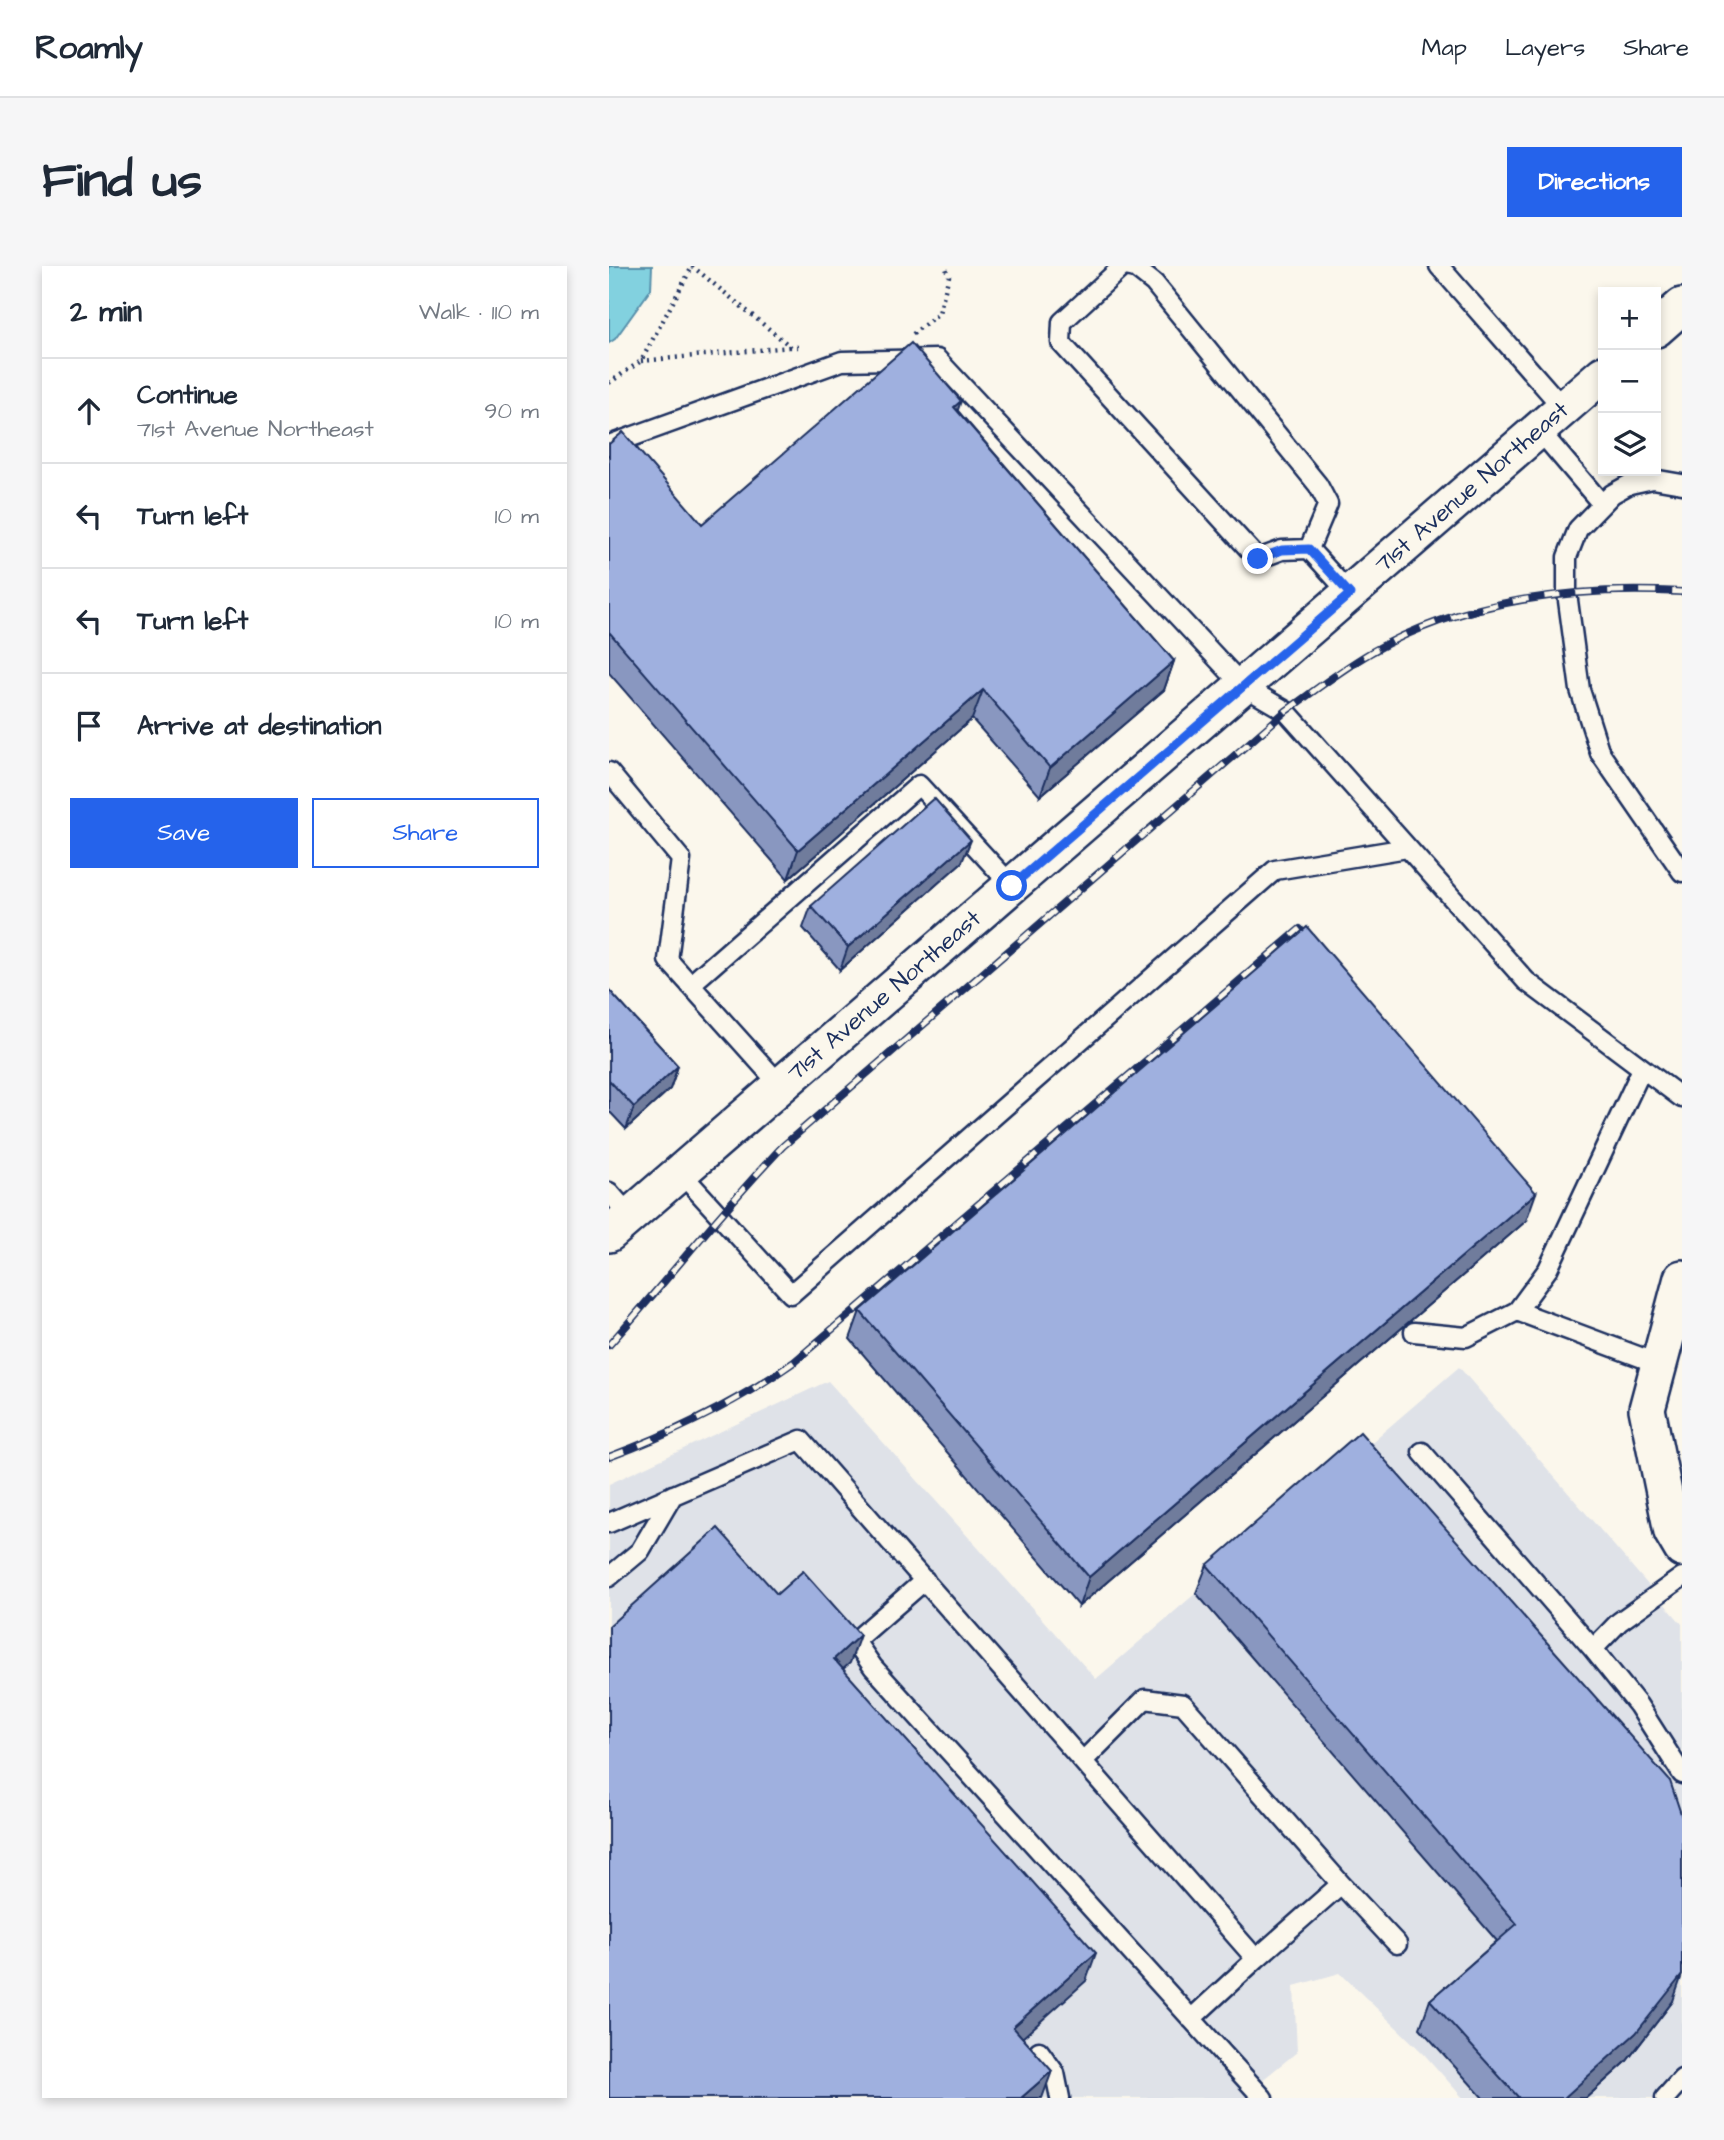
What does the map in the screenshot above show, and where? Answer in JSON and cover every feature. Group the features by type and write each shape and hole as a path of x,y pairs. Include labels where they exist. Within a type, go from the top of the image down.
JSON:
{"street":[{"path":"1661,325 1682,306"},
{"name":"71st Avenue Northeast","path":"616,1214 680,1172 1598,378"},
{"path":"1682,1278 1647,1409 1672,1532 1682,1549"}],"lane":[{"path":"1309,549 1328,504 1318,485 1154,283 1135,268 1124,266 1062,322 1062,343 1258,559 1282,550 1309,549 1350,594"},
{"path":"1439,266 1551,419 1601,503"},
{"path":"609,445 842,361 937,359 1243,686 1286,711 1526,981 1682,1098"},
{"path":"1682,484 1653,479 1630,484 1601,503 1578,529 1567,557 1567,593 1580,690 1600,753 1682,872"},
{"path":"609,772 681,859 668,960 781,1086"},
{"path":"690,985 919,785 1012,886"},
{"path":"680,1172 790,1294 1275,870 1407,848"},
{"path":"1415,1332 1466,1337 1517,1311 1548,1269 1642,1069"},
{"path":"1517,1311 1659,1364"},
{"path":"609,1522 801,1440 1256,1959"},
{"path":"1422,1452 1593,1649 1638,1705 1682,1774"},
{"path":"609,1577 640,1551 673,1495"},
{"path":"1593,1649 1619,1622 1682,1577"},
{"path":"925,1580 855,1641 873,1667 1263,2098"},
{"path":"1084,1760 1145,1699 1183,1704 1397,1944"},
{"path":"1191,2019 1341,1884"},
{"path":"1039,2051 1055,2073 1060,2098"},
{"path":"1665,2098 1682,2079"}],"path":[{"path":"907,340 939,313 949,276 945,266"},
{"path":"609,383 641,361 692,267 791,347"},
{"path":"641,361 791,347 816,348"}],"shaded area":[{"path":"1459,1367 1682,1624 1682,2098 1463,2098 1423,2053 1340,1973 1294,1986 1297,2052 1245,2094 1248,2098 609,2098 609,1484 828,1381 1096,1679"}],"water":[{"path":"609,266 652,266 651,289 615,339 609,343"}],"building":[{"path":"911,343 961,401 954,407 1174,661 1050,768 983,690 798,850 609,632 609,444 623,432 702,524"},
{"path":"934,798 971,840 848,947 811,906"},
{"path":"1307,927 1536,1193 1089,1577 860,1311"},
{"path":"609,990 678,1066 634,1107 609,1080"},
{"path":"1360,1432 1670,1781 1682,1817 1682,1975 1636,2033 1564,2098 1519,2098 1430,2000 1517,1924 1207,1565"},
{"path":"718,1528 777,1594 803,1571 860,1635 834,1659 1096,1953 1013,2027 1052,2071 1021,2098 609,2098 609,1626"}],"railway":[{"path":"609,1345 783,1146 1286,711 1338,674 1370,653 1406,635 1482,608 1562,594 1602,591 1682,592"},
{"path":"609,1457 705,1416 794,1362 1300,929"}],"route":[{"path":"1012,886 1350,594 1309,549 1282,550 1258,559"}]}
